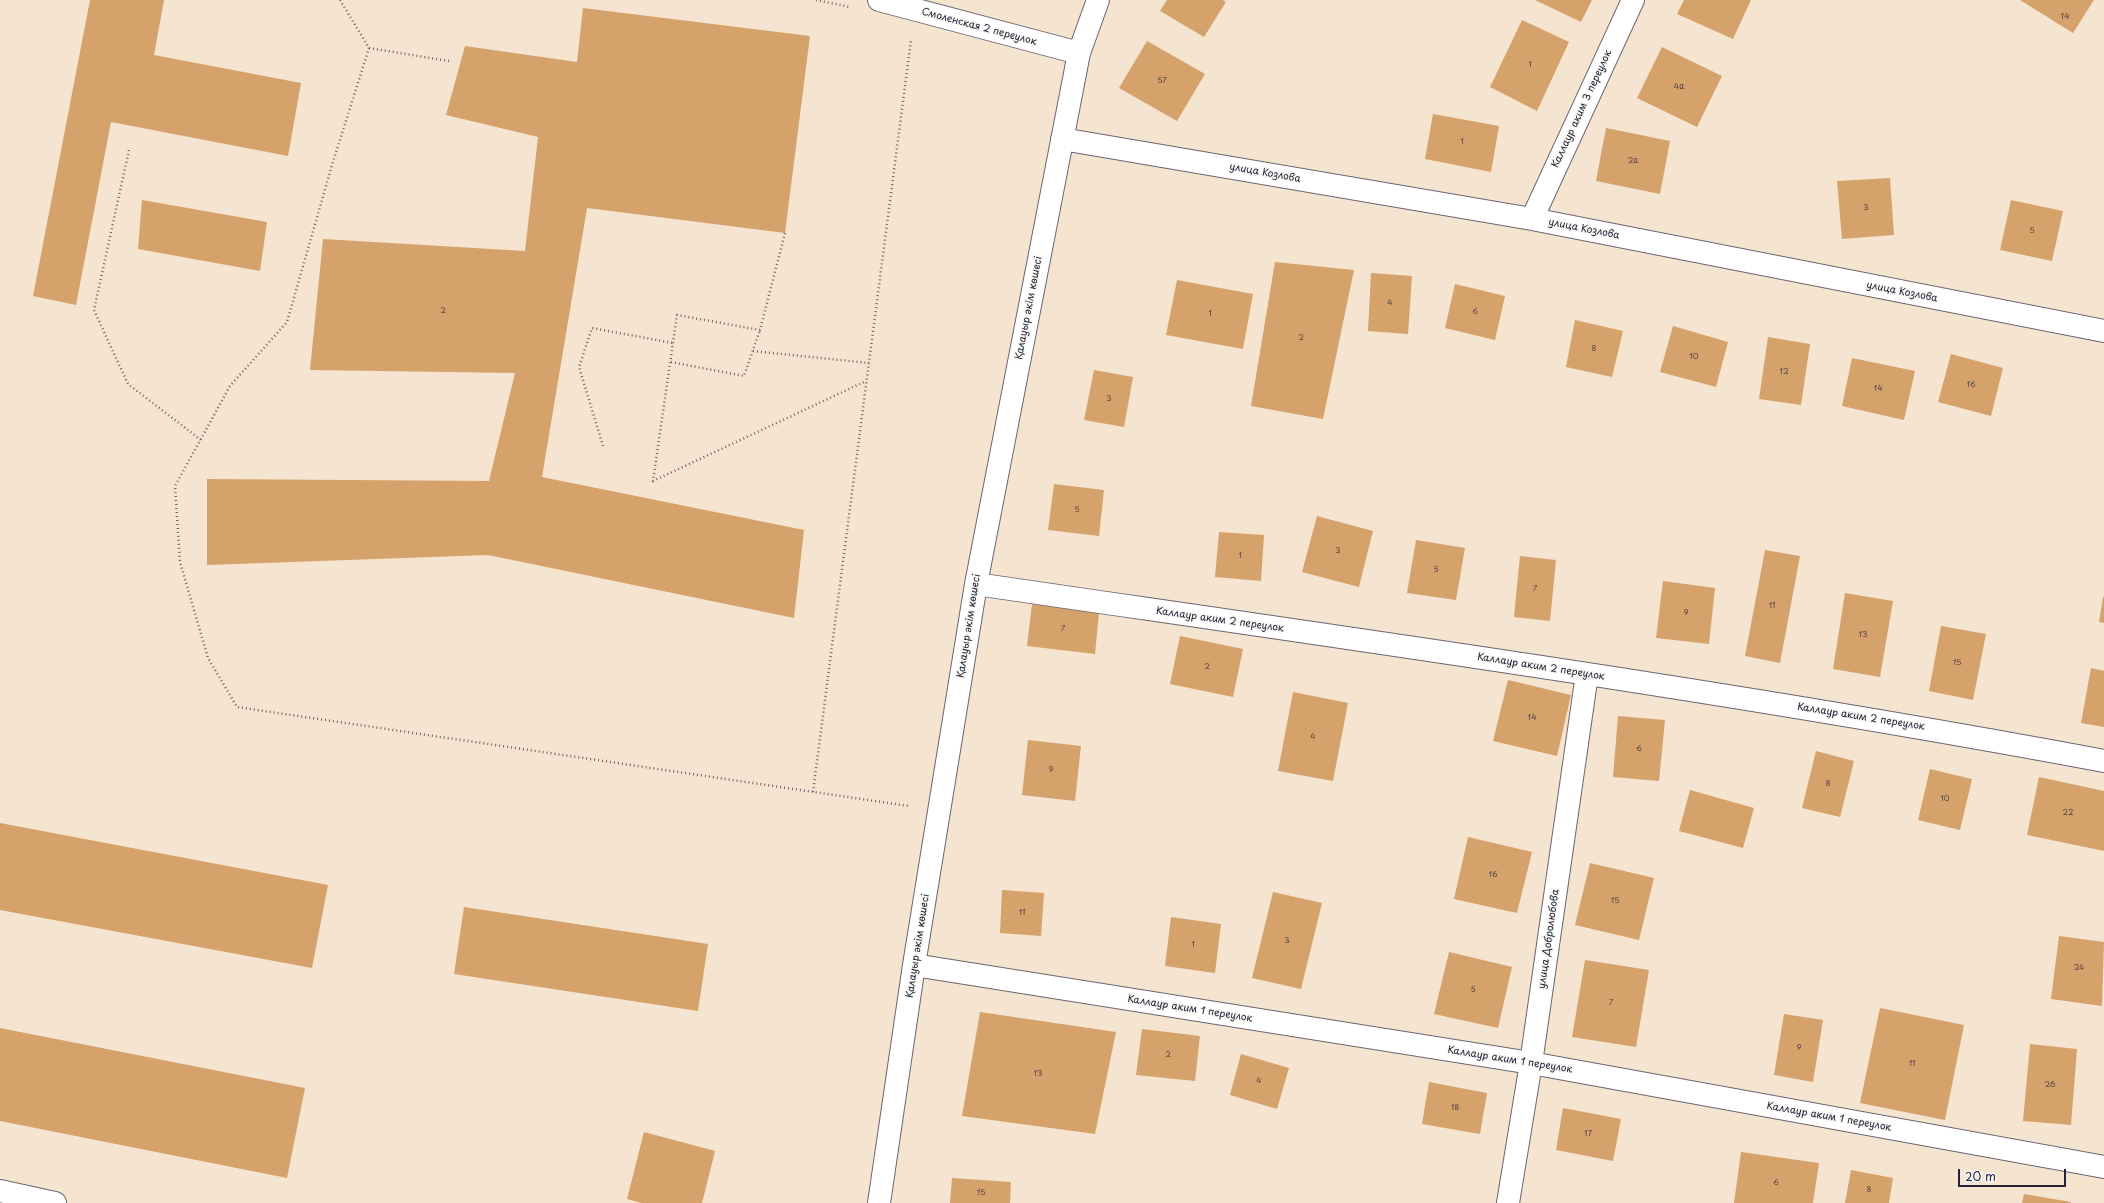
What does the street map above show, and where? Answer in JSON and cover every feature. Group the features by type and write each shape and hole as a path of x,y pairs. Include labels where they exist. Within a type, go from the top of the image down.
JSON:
{"street":[{"name":"Смоленская 2 переулок","path":"879,0 1079,53"},
{"name":"Қалауыр әкім көшесі","path":"879,1203 914,965 976,584 1079,53 1098,0"},
{"name":"Каллаур аким 3 переулок","path":"1532,219 1633,0"},
{"name":"улица Козлова","path":"1062,139 1532,219 2104,331"},
{"name":"Каллаур аким 2 переулок","path":"976,584 1587,674 1924,727 2104,761"},
{"name":"улица Добролюбова","path":"1508,1203 1531,1063 1587,674"},
{"name":"Каллаур аким 1 переулок","path":"914,965 1531,1063 2104,1167"},
{"path":"0,1191 55,1203"}],"path":[{"path":"340,0 369,48 332,165 287,322 230,386 175,486 180,562 208,658 237,707 940,811"},
{"path":"816,0 854,8"},
{"path":"813,792 912,35"},
{"path":"369,48 449,61"},
{"path":"129,150 94,310 128,384 201,440"},
{"path":"671,362 744,376 760,330 786,233"},
{"path":"760,330 677,315 653,481 867,381"},
{"path":"603,446 579,367 592,328 673,343"},
{"path":"753,351 869,363"}],"building":[{"path":"90,0 164,0 154,55 301,83 288,156 111,122 76,305 33,296"},
{"path":"1167,0 1223,0 1226,2 1204,37 1160,11"},
{"path":"1535,0 1592,0 1581,22"},
{"path":"1684,0 1751,0 1733,39 1677,14"},
{"path":"2020,0 2094,0 2073,33"},
{"path":"583,8 810,36 785,233 587,208 542,477 804,530 794,618 488,555 207,565 207,479 489,481 515,373 310,370 323,239 525,251 538,137 446,115 465,46 577,62"},
{"path":"1522,20 1569,42 1537,111 1490,87"},
{"path":"1147,41 1205,74 1177,121 1119,88"},
{"path":"1662,47 1722,76 1697,127 1637,98"},
{"path":"1433,114 1499,126 1491,172 1425,159"},
{"path":"1606,128 1670,141 1660,194 1596,181"},
{"path":"1890,178 1894,235 1842,239 1837,181"},
{"path":"142,200 267,222 260,271 138,249"},
{"path":"2011,200 2063,211 2052,261 2000,250"},
{"path":"1275,262 1354,270 1323,419 1251,406"},
{"path":"1371,273 1412,276 1408,334 1368,331"},
{"path":"1177,280 1253,294 1243,349 1166,335"},
{"path":"1455,284 1505,296 1495,340 1445,328"},
{"path":"1575,320 1623,331 1612,377 1566,367"},
{"path":"1673,326 1728,342 1716,387 1660,372"},
{"path":"1768,337 1810,344 1801,405 1759,399"},
{"path":"1951,354 2003,368 1991,416 1938,402"},
{"path":"1852,358 1915,371 1904,420 1842,406"},
{"path":"1094,370 1133,377 1124,427 1084,420"},
{"path":"1054,484 1104,490 1099,536 1048,530"},
{"path":"1317,516 1373,531 1359,587 1302,572"},
{"path":"1219,532 1264,535 1261,581 1215,577"},
{"path":"1416,540 1465,548 1456,600 1407,593"},
{"path":"1765,550 1800,556 1780,663 1745,656"},
{"path":"1520,556 1556,560 1550,621 1514,617"},
{"path":"1663,581 1715,588 1709,644 1656,638"},
{"path":"1845,593 1893,601 1880,677 1833,669"},
{"path":"2104,597 2104,623 2099,622"},
{"path":"1032,604 1099,612 1095,654 1027,646"},
{"path":"1941,626 1986,634 1973,700 1929,691"},
{"path":"1180,636 1243,649 1233,697 1170,684"},
{"path":"2091,668 2104,671 2104,727 2081,723"},
{"path":"1508,680 1571,695 1557,756 1493,741"},
{"path":"1293,692 1348,703 1333,781 1278,771"},
{"path":"1618,716 1665,720 1659,781 1613,777"},
{"path":"1028,740 1081,746 1075,801 1022,795"},
{"path":"1816,751 1854,761 1840,817 1802,808"},
{"path":"1930,769 1972,779 1960,830 1918,820"},
{"path":"2039,777 2104,791 2104,851 2027,835"},
{"path":"1690,790 1754,808 1743,848 1679,831"},
{"path":"0,823 328,885 312,968 0,910"},
{"path":"1468,837 1532,852 1517,913 1454,899"},
{"path":"1590,863 1654,878 1639,940 1575,925"},
{"path":"1002,890 1044,893 1041,936 1000,933"},
{"path":"1273,892 1322,903 1301,989 1252,978"},
{"path":"464,907 708,944 698,1011 454,974"},
{"path":"1171,917 1221,924 1215,973 1165,966"},
{"path":"2059,936 2104,942 2102,1006 2051,999"},
{"path":"1449,952 1512,967 1498,1028 1434,1014"},
{"path":"1585,960 1649,970 1636,1047 1572,1037"},
{"path":"1880,1008 1964,1025 1945,1120 1860,1103"},
{"path":"980,1012 1116,1032 1095,1134 962,1116"},
{"path":"1784,1014 1823,1020 1813,1082 1774,1075"},
{"path":"0,1028 305,1088 287,1178 0,1121"},
{"path":"1142,1029 1200,1036 1195,1081 1136,1075"},
{"path":"2030,1044 2077,1049 2071,1125 2023,1121"},
{"path":"1241,1054 1289,1068 1277,1109 1230,1095"},
{"path":"1429,1082 1487,1093 1480,1134 1422,1124"},
{"path":"1563,1108 1621,1119 1613,1161 1556,1150"},
{"path":"644,1132 715,1151 702,1203 642,1203 627,1199"},
{"path":"1741,1152 1819,1163 1813,1203 1734,1203"},
{"path":"1851,1170 1893,1178 1889,1203 1845,1203"},
{"path":"952,1178 1011,1182 1010,1203 950,1203"},
{"path":"2024,1194 2071,1202 2071,1203 2022,1203"}]}
